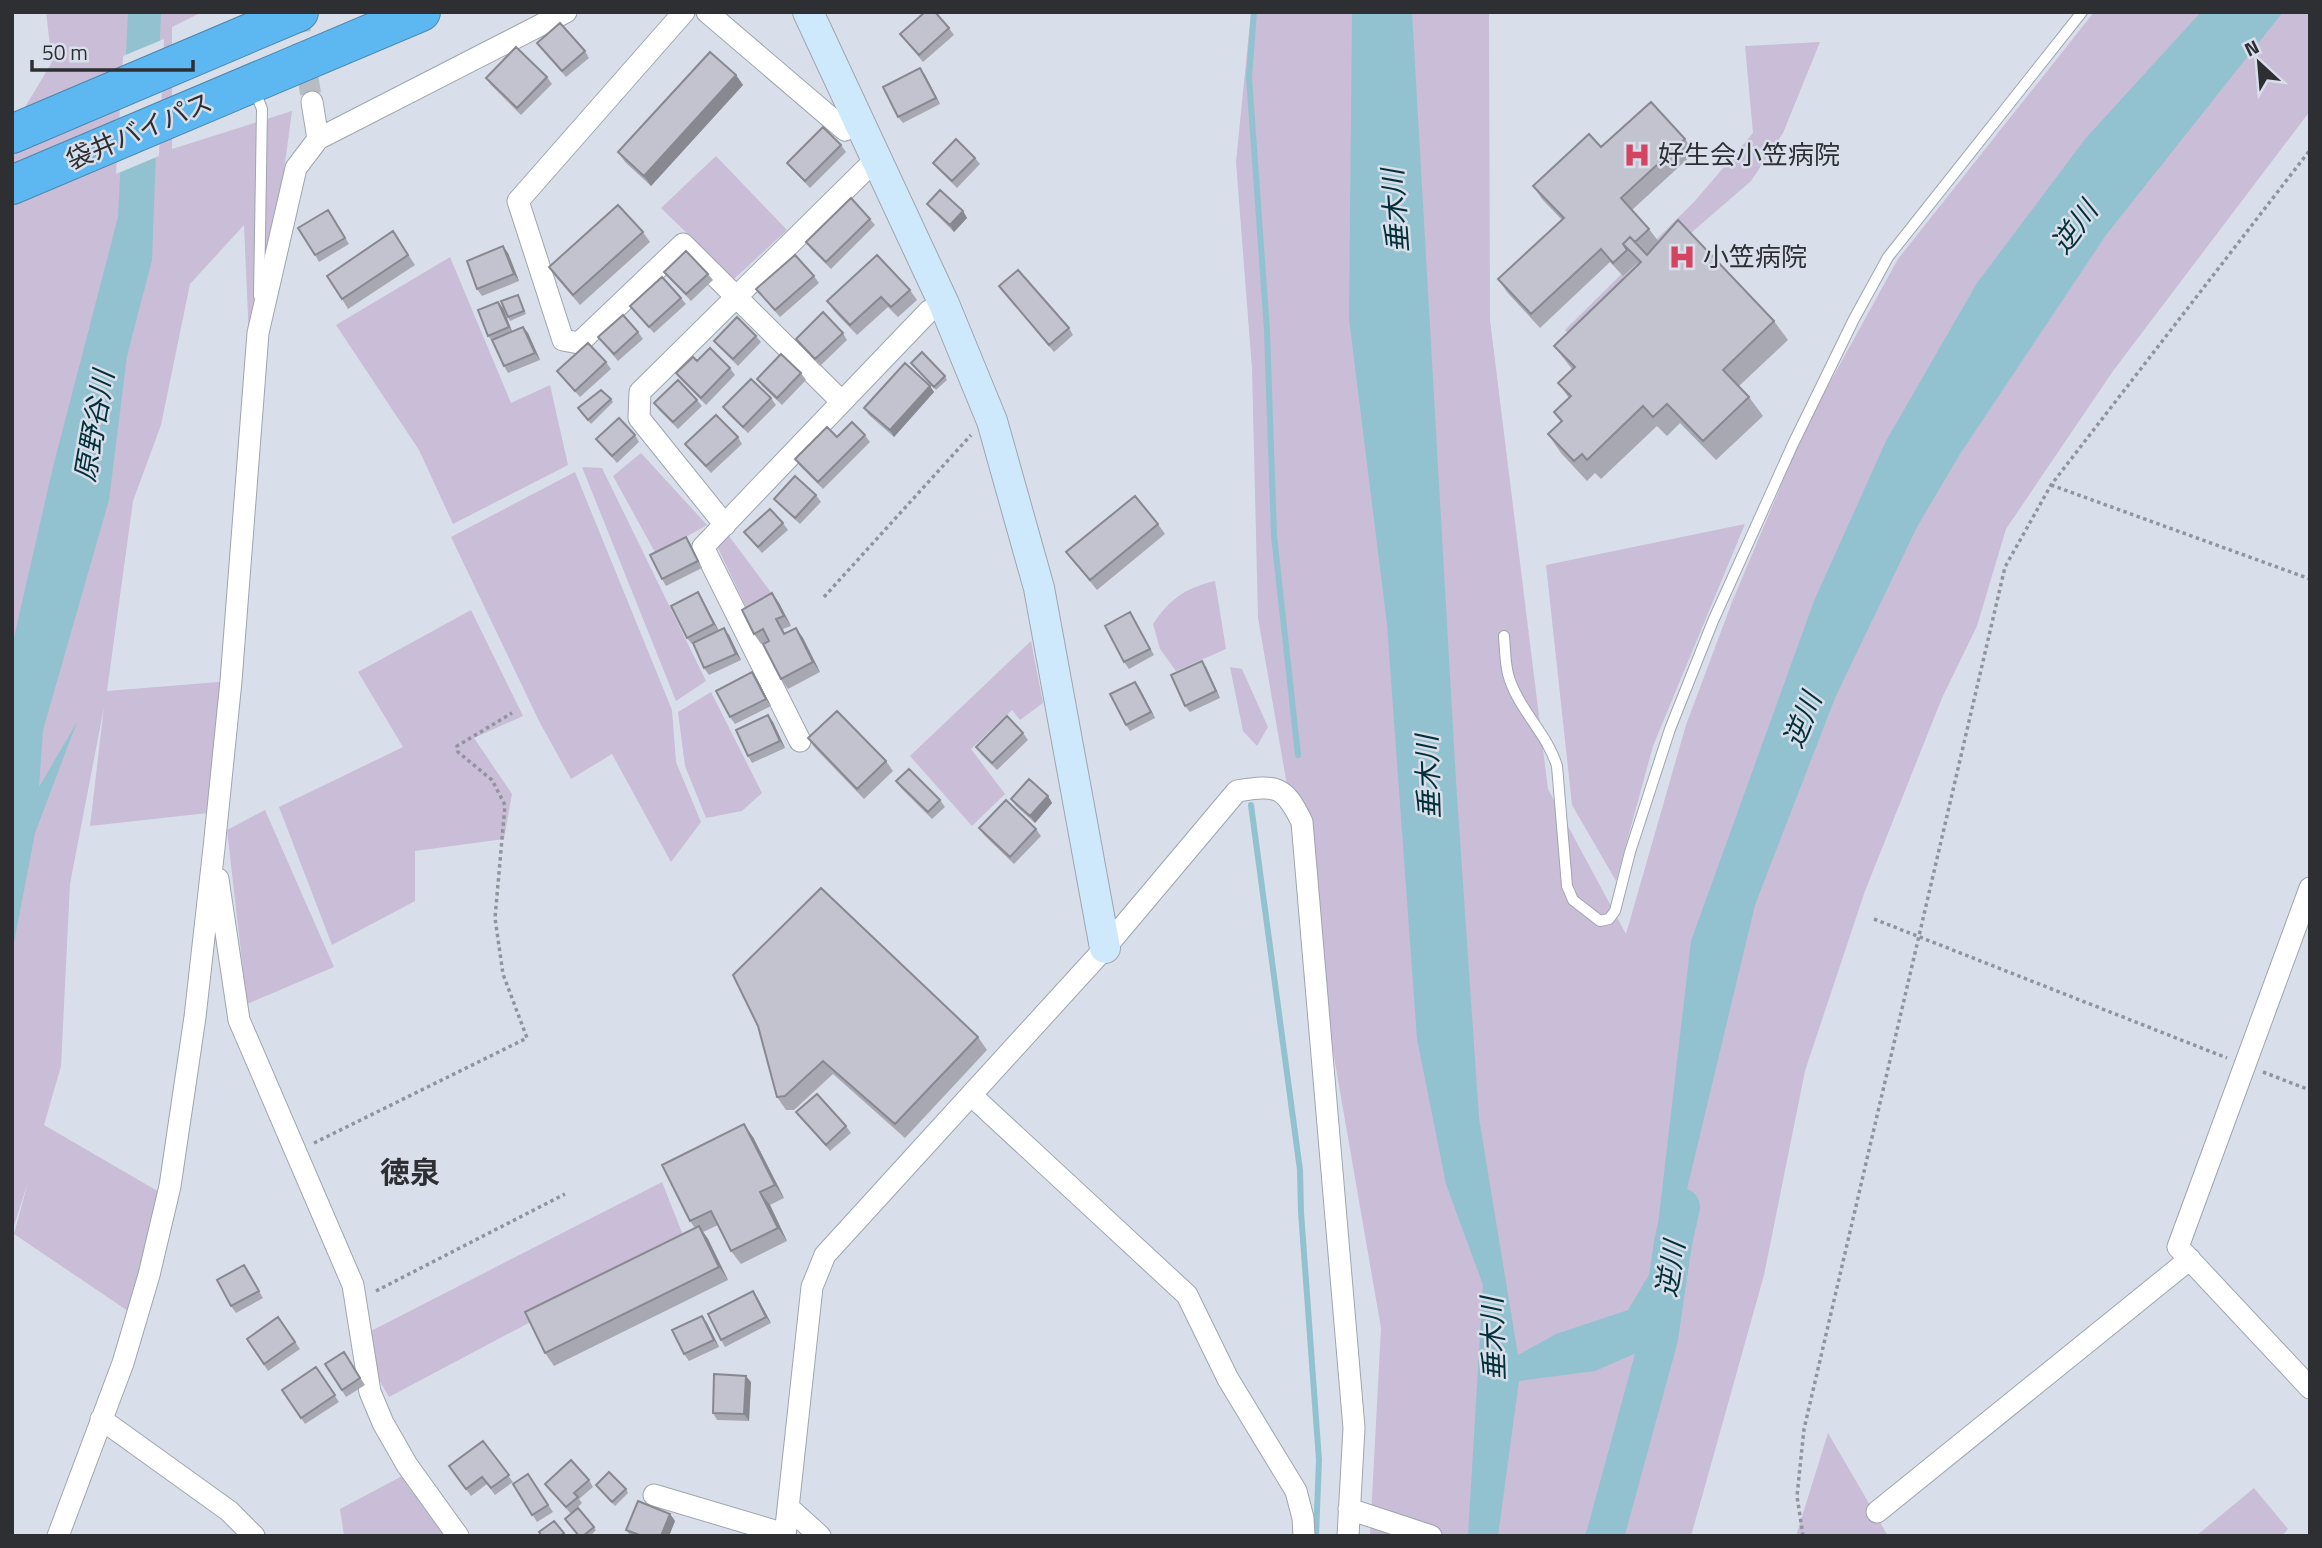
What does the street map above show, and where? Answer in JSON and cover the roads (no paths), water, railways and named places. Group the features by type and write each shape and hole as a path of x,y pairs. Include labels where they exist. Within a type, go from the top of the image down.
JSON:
{"highway":[{"name":"袋井バイパス","path":"12,134 249,30 299,12"},
{"name":"袋井バイパス","path":"12,185 421,12"}],"street":[{"path":"58,1536 123,1363 149,1275 170,1186 195,1017 214,848 258,333 296,168 318,139 566,12"},
{"path":"684,12 518,201 563,340 579,343 683,244 841,401"},
{"path":"707,12 845,130 860,123"},
{"path":"808,12 944,304 992,422 1040,587 1105,948"},
{"path":"312,102 318,139"},
{"path":"725,525 639,418 640,392 877,158"},
{"path":"800,741 703,547 929,311 944,304"},
{"path":"654,1495 785,1535 812,1287 825,1255 1105,948 1237,791 1268,786 1289,796 1302,822 1353,1414 1355,1511 1348,1536"},
{"path":"214,848 239,1020 352,1285 370,1392 383,1423 407,1465 458,1536"},
{"path":"2310,888 2178,1247 2310,1388"},
{"path":"971,1095 1187,1295 1228,1379 1296,1491 1303,1518 1304,1536"},
{"path":"1877,1512 2190,1259"},
{"path":"101,1419 229,1511 254,1536"},
{"path":"788,1507 820,1536"},
{"path":"1355,1511 1431,1536"}],"lane":[{"path":"1504,636 1507,673 1551,748 1557,766 1567,886 1573,900 1600,921 1609,919 1615,911 1630,852 1670,729 1713,621 1854,319 1888,257 2082,12"},
{"path":"242,88 262,109 258,333"}],"water":[{"name":"原野谷川","path":"128,12 161,12 152,260 127,356 109,500 43,730 39,787 77,722 35,833 12,953 12,646 53,467 118,217"},
{"name":"垂木川","path":"1352,12 1412,12 1456,781 1479,1118 1518,1355 1556,1334 1628,1310 1653,1268 1691,941 1814,601 1886,441 1977,283 2085,139 2201,12 2283,12 2106,235 1960,454 1917,527 1835,698 1755,905 1604,1536 1584,1536 1596,1514 1641,1351 1595,1371 1519,1381 1498,1536 1468,1536 1483,1285 1446,1184 1417,1039 1387,624 1349,319"}],"waterway":[{"path":"1254,12 1249,77 1267,331 1274,536 1298,755"},
{"path":"1251,805 1300,1170 1319,1460 1316,1536"},
{"name":"逆川","path":"1605,1536 1659,1338 1681,1207"}],"tunnel":[{"path":"297,12 312,102"}],"place":[{"name":"好生会小笠病院","path":"1637,155"},
{"name":"小笠病院","path":"1682,257"}],"district":[{"name":"徳泉","path":"410,1173"}]}
